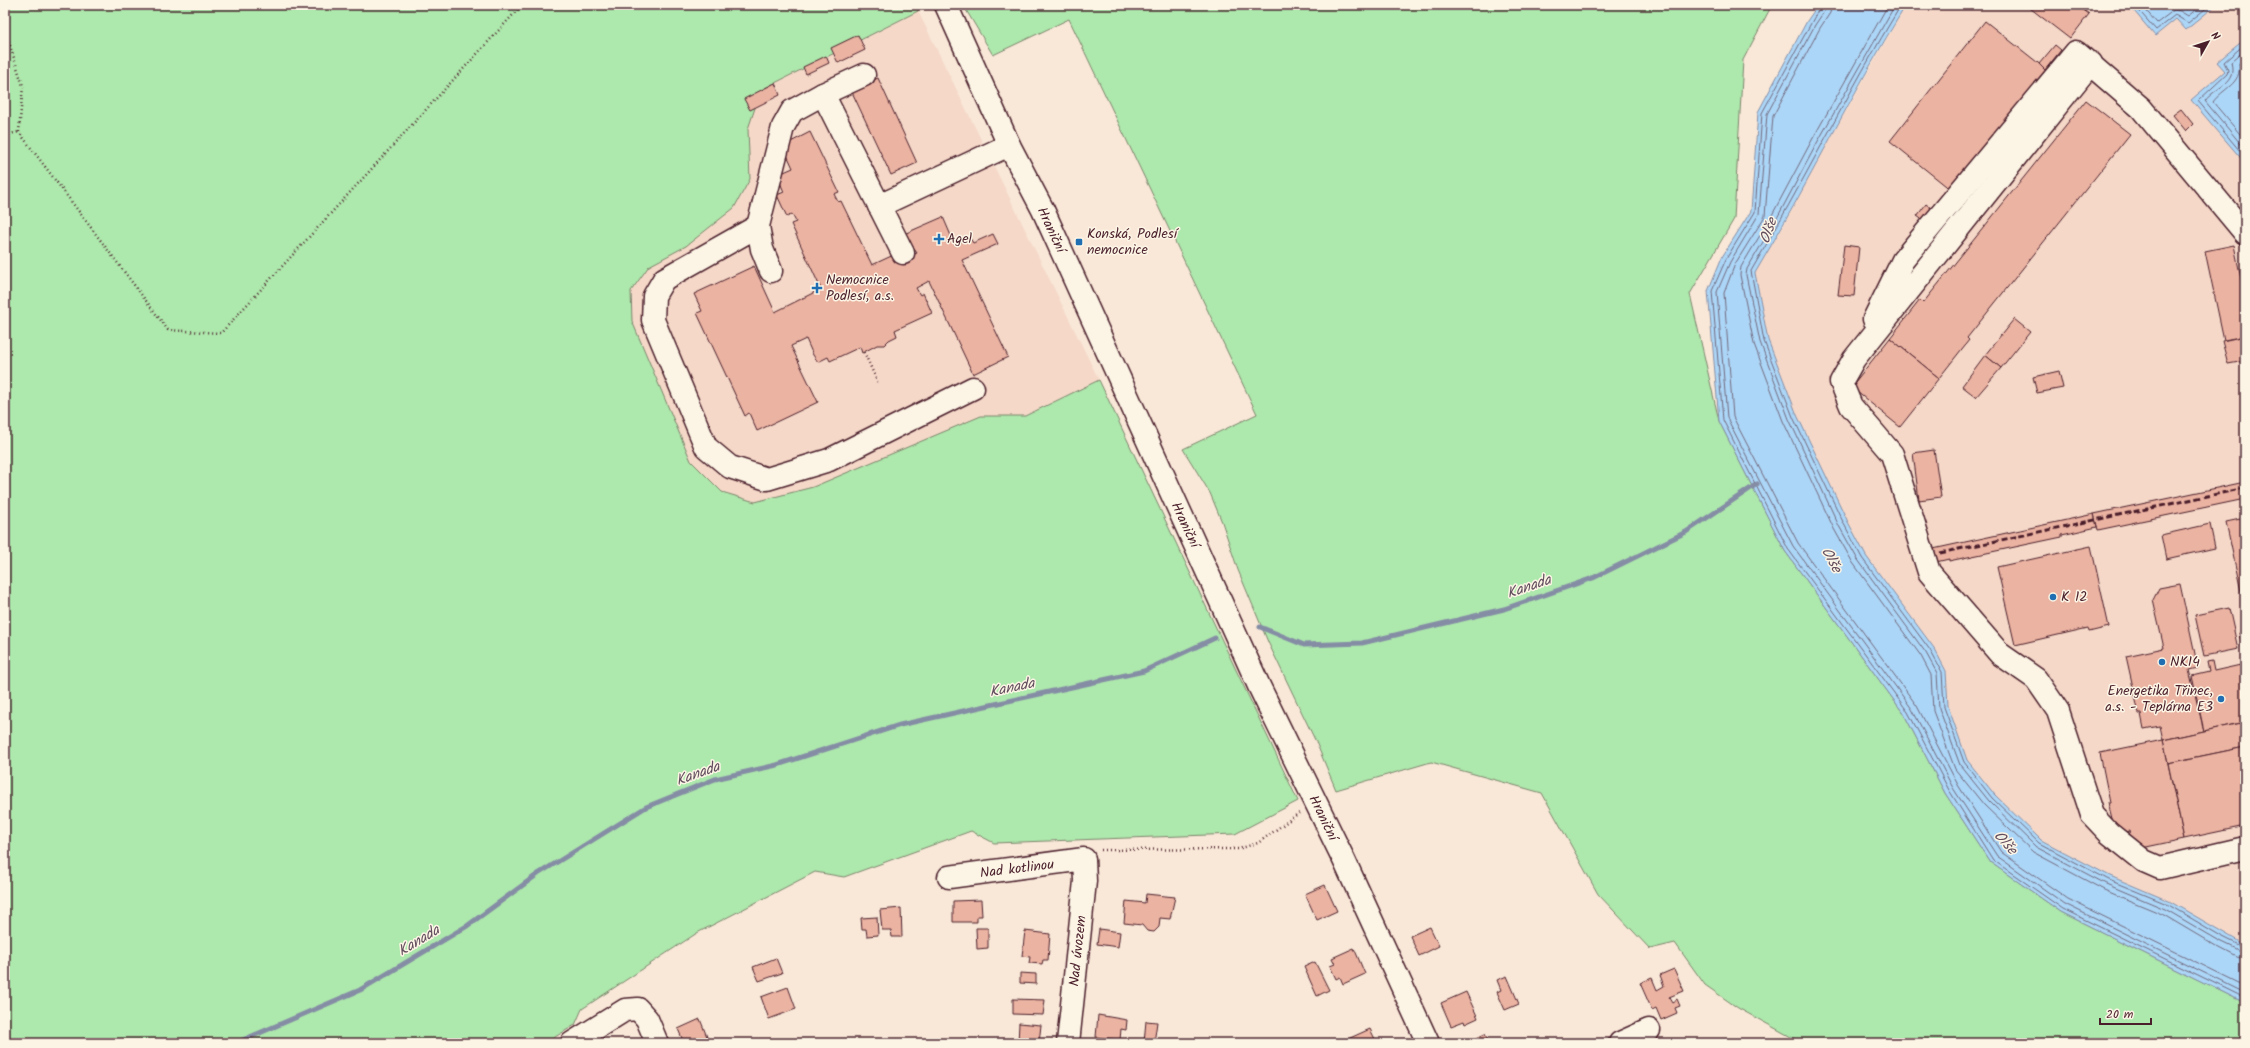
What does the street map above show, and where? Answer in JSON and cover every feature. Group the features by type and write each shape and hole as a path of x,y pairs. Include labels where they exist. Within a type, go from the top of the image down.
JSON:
{"street":[{"name":"Hraniční","path":"946,5 1010,145 1043,210 1259,686 1315,801 1428,1043"},
{"path":"2245,233 2141,108 2091,63 2076,52 1903,260 1841,382 1851,406 1892,454 1929,572 2000,654 2036,679 2058,711 2092,815 2109,834 2144,861 2160,868 2245,848"},
{"path":"771,271 762,249 758,226 783,127 792,111 823,94 864,75"},
{"path":"823,94 903,253"},
{"path":"879,206 1010,145"},
{"path":"758,226 664,279 654,296 653,320 706,447 730,467 767,480 829,460 974,388"},
{"name":"Nad kotlinou","path":"949,877 1084,859"},
{"name":"Nad úvozem","path":"1068,1043 1086,881 1084,859"},
{"path":"572,1043 625,1010 638,1009 647,1019 657,1043"},
{"path":"1620,1043 1649,1030"}],"path":[{"path":"5,30 23,86 19,132 168,330 221,333 522,5"},
{"path":"5,135 19,132"},
{"path":"864,352 878,383"},
{"path":"1084,859 1094,850 1238,849 1258,843 1315,801"}],"shaded area":[{"path":"1906,5 2245,5 2245,945 2169,901 2110,876 2041,840 1995,795 1967,760 1948,706 1946,671 1934,648 1866,556 1848,522 1797,415 1768,340 1755,273 1784,225 1825,148"},
{"name":"Nemocnice Podlesí, a.s.","path":"918,11 1099,380 714,566 536,196 761,90"}],"green space":[{"path":"5,5 919,5 918,11 761,90 748,129 750,179 734,208 686,246 649,266 631,291 632,321 691,461 722,492 755,502 813,487 981,416 1025,416 1099,380 1298,801 1235,834 994,843 971,831 844,877 815,872 697,933 582,1009 575,1025 545,1043 5,1043"},
{"path":"963,5 1772,5 1743,60 1734,219 1690,294 1719,421 1785,551 1904,714 1945,793 1990,862 2061,912 2245,1003 2245,1043 1802,1043 1738,1008 1705,985 1675,943 1650,949 1598,894 1542,793 1431,762 1336,790 1316,742 1268,642 1238,570 1222,522 1210,493 1183,449 1257,414 1069,19 993,55"}],"water":[{"name":"Olše","path":"1818,5 1906,5 1867,71 1755,273 1768,340 1797,415 1848,522 1866,556 1934,648 1946,671 1948,706 1967,760 1995,795 2041,840 2110,876 2169,901 2245,945 2245,1003 2061,912 1990,862 1945,793 1904,714 1785,551 1719,421 1708,291 1722,257 1751,211 1758,112 1807,21"},
{"path":"2129,5 2216,5 2186,30 2176,19 2155,36"},
{"path":"2245,39 2245,163 2191,100 2225,71 2217,62"}],"building":[{"path":"2026,5 2077,5 2089,14 2070,39"},
{"path":"1985,21 2047,70 1951,190 1890,141"},
{"path":"858,35 865,50 838,63 831,48"},
{"path":"2055,45 2061,50 2045,70 2039,64"},
{"path":"826,56 829,63 806,74 803,67"},
{"path":"878,78 917,163 891,175 851,90"},
{"path":"775,83 780,95 750,110 744,99"},
{"path":"2086,100 2130,134 1967,338 1969,340 1939,378 1890,338 1920,300 1923,303"},
{"path":"2181,109 2193,124 2186,131 2173,115"},
{"path":"810,132 839,192 834,194 838,202 841,201 872,265 900,252 903,259 917,253 914,249 912,250 904,234 943,217 955,245 970,238 973,243 993,234 998,244 962,260 1008,357 973,374 929,281 916,288 920,295 923,293 932,313 895,330 897,336 889,340 884,345 877,345 862,353 860,347 830,361 828,357 818,362 806,339 791,346 818,402 757,431 749,413 745,416 697,313 702,311 694,294 754,266 775,312 821,289 791,224 796,222 792,214 787,217 777,195 784,192 777,175 793,168 783,146"},
{"path":"1926,204 1936,212 1927,223 1917,216"},
{"path":"1844,245 1859,247 1854,296 1838,295"},
{"path":"2234,245 2245,298 2245,336 2224,340 2205,251"},
{"path":"2014,319 2030,332 2001,368 1985,355"},
{"path":"2245,336 2245,361 2228,364 2222,341"},
{"path":"1890,338 1939,378 1900,427 1851,387"},
{"path":"1985,355 2001,368 1976,397 1962,386"},
{"path":"2059,371 2063,388 2037,393 2033,377"},
{"path":"1934,450 1941,497 1919,500 1913,453"},
{"path":"2245,482 2245,499 2098,530 2094,514"},
{"path":"2094,514 2097,527 2062,535 2062,537 1949,561 1949,559 1936,562 1933,549"},
{"path":"2245,518 2245,610 2226,522"},
{"path":"2210,524 2215,548 2166,559 2161,535"},
{"name":"K 12","path":"2091,546 2109,627 2089,632 2088,628 2015,645 1997,567"},
{"name":"NK14","path":"2180,584 2198,668 2189,670 2204,731 2163,740 2160,726 2144,729 2141,714 2139,714 2126,656 2164,648 2153,600 2159,588"},
{"path":"2229,608 2238,649 2204,656 2195,615"},
{"path":"2245,632 2245,659 2239,633"},
{"name":"Energetika Třinec, a.s. - Teplárna E3","path":"2212,661 2214,671 2245,664 2245,722 2204,731 2192,676 2209,672 2207,662"},
{"path":"2245,722 2245,747 2168,763 2163,740"},
{"path":"2163,740 2184,839 2137,849 2132,846 2129,831 2116,834 2108,803 2110,803 2100,753"},
{"path":"2245,747 2245,826 2184,839 2168,763"},
{"path":"1325,885 1337,911 1317,920 1305,894"},
{"path":"1146,894 1175,897 1170,919 1160,918 1159,927 1154,932 1147,931 1142,925 1124,923 1126,901 1145,903"},
{"path":"981,900 982,916 977,916 977,922 953,922 953,901"},
{"path":"901,908 902,937 892,937 891,930 882,930 880,910"},
{"path":"877,917 878,935 867,936 866,929 862,929 861,918"},
{"path":"1430,927 1439,946 1419,956 1410,936"},
{"path":"976,928 988,928 988,948 977,949"},
{"path":"1099,929 1120,932 1118,947 1097,944"},
{"path":"1025,931 1050,934 1048,960 1043,960 1042,964 1029,963 1030,957 1022,956"},
{"path":"1354,948 1365,974 1343,984 1340,977 1336,979 1330,966 1335,964 1332,958"},
{"path":"776,958 782,973 759,981 753,967"},
{"path":"1315,962 1329,990 1317,996 1304,967"},
{"path":"1674,969 1684,991 1669,997 1672,1002 1677,999 1680,1006 1675,1008 1677,1013 1661,1020 1656,1008 1652,1010 1640,983 1652,978 1657,990 1664,986 1660,975"},
{"path":"1020,973 1036,974 1036,984 1020,983"},
{"path":"1507,976 1519,1004 1505,1010 1497,992 1501,990 1497,980"},
{"path":"788,987 796,1009 769,1019 761,997"},
{"path":"1466,992 1478,1018 1465,1024 1464,1021 1451,1026 1441,1003"},
{"path":"1013,999 1045,1000 1043,1015 1013,1014"},
{"path":"1098,1015 1127,1020 1126,1030 1121,1029 1120,1040 1096,1037"},
{"path":"700,1019 709,1042 684,1043 678,1029"},
{"path":"1146,1021 1157,1022 1154,1043 1144,1042"},
{"path":"1019,1023 1041,1025 1039,1043 1018,1043"},
{"path":"1370,1029 1376,1041 1371,1043 1352,1043 1350,1038"},
{"path":"1485,1034 1489,1043 1474,1043 1472,1040"}],"waterway":[{"name":"Kanada","path":"1260,627 1304,645 1362,643 1504,609 1593,578 1686,532 1757,484"},
{"name":"Kanada","path":"236,1043 360,990 467,926 538,874 646,807 715,779 777,765 900,725 1144,671 1215,638"}],"railway":[{"path":"1940,553 2245,488"}],"place":[{"name":"Agel","path":"939,239"},
{"name":"Konská, Podlesí nemocnice","path":"1079,242"},
{"name":"Nemocnice Podlesí, a.s.","path":"817,288"},
{"name":"K 12","path":"2053,597"},
{"name":"NK14","path":"2162,662"},
{"name":"Energetika Třinec, a.s. - Teplárna E3","path":"2221,699"}]}
